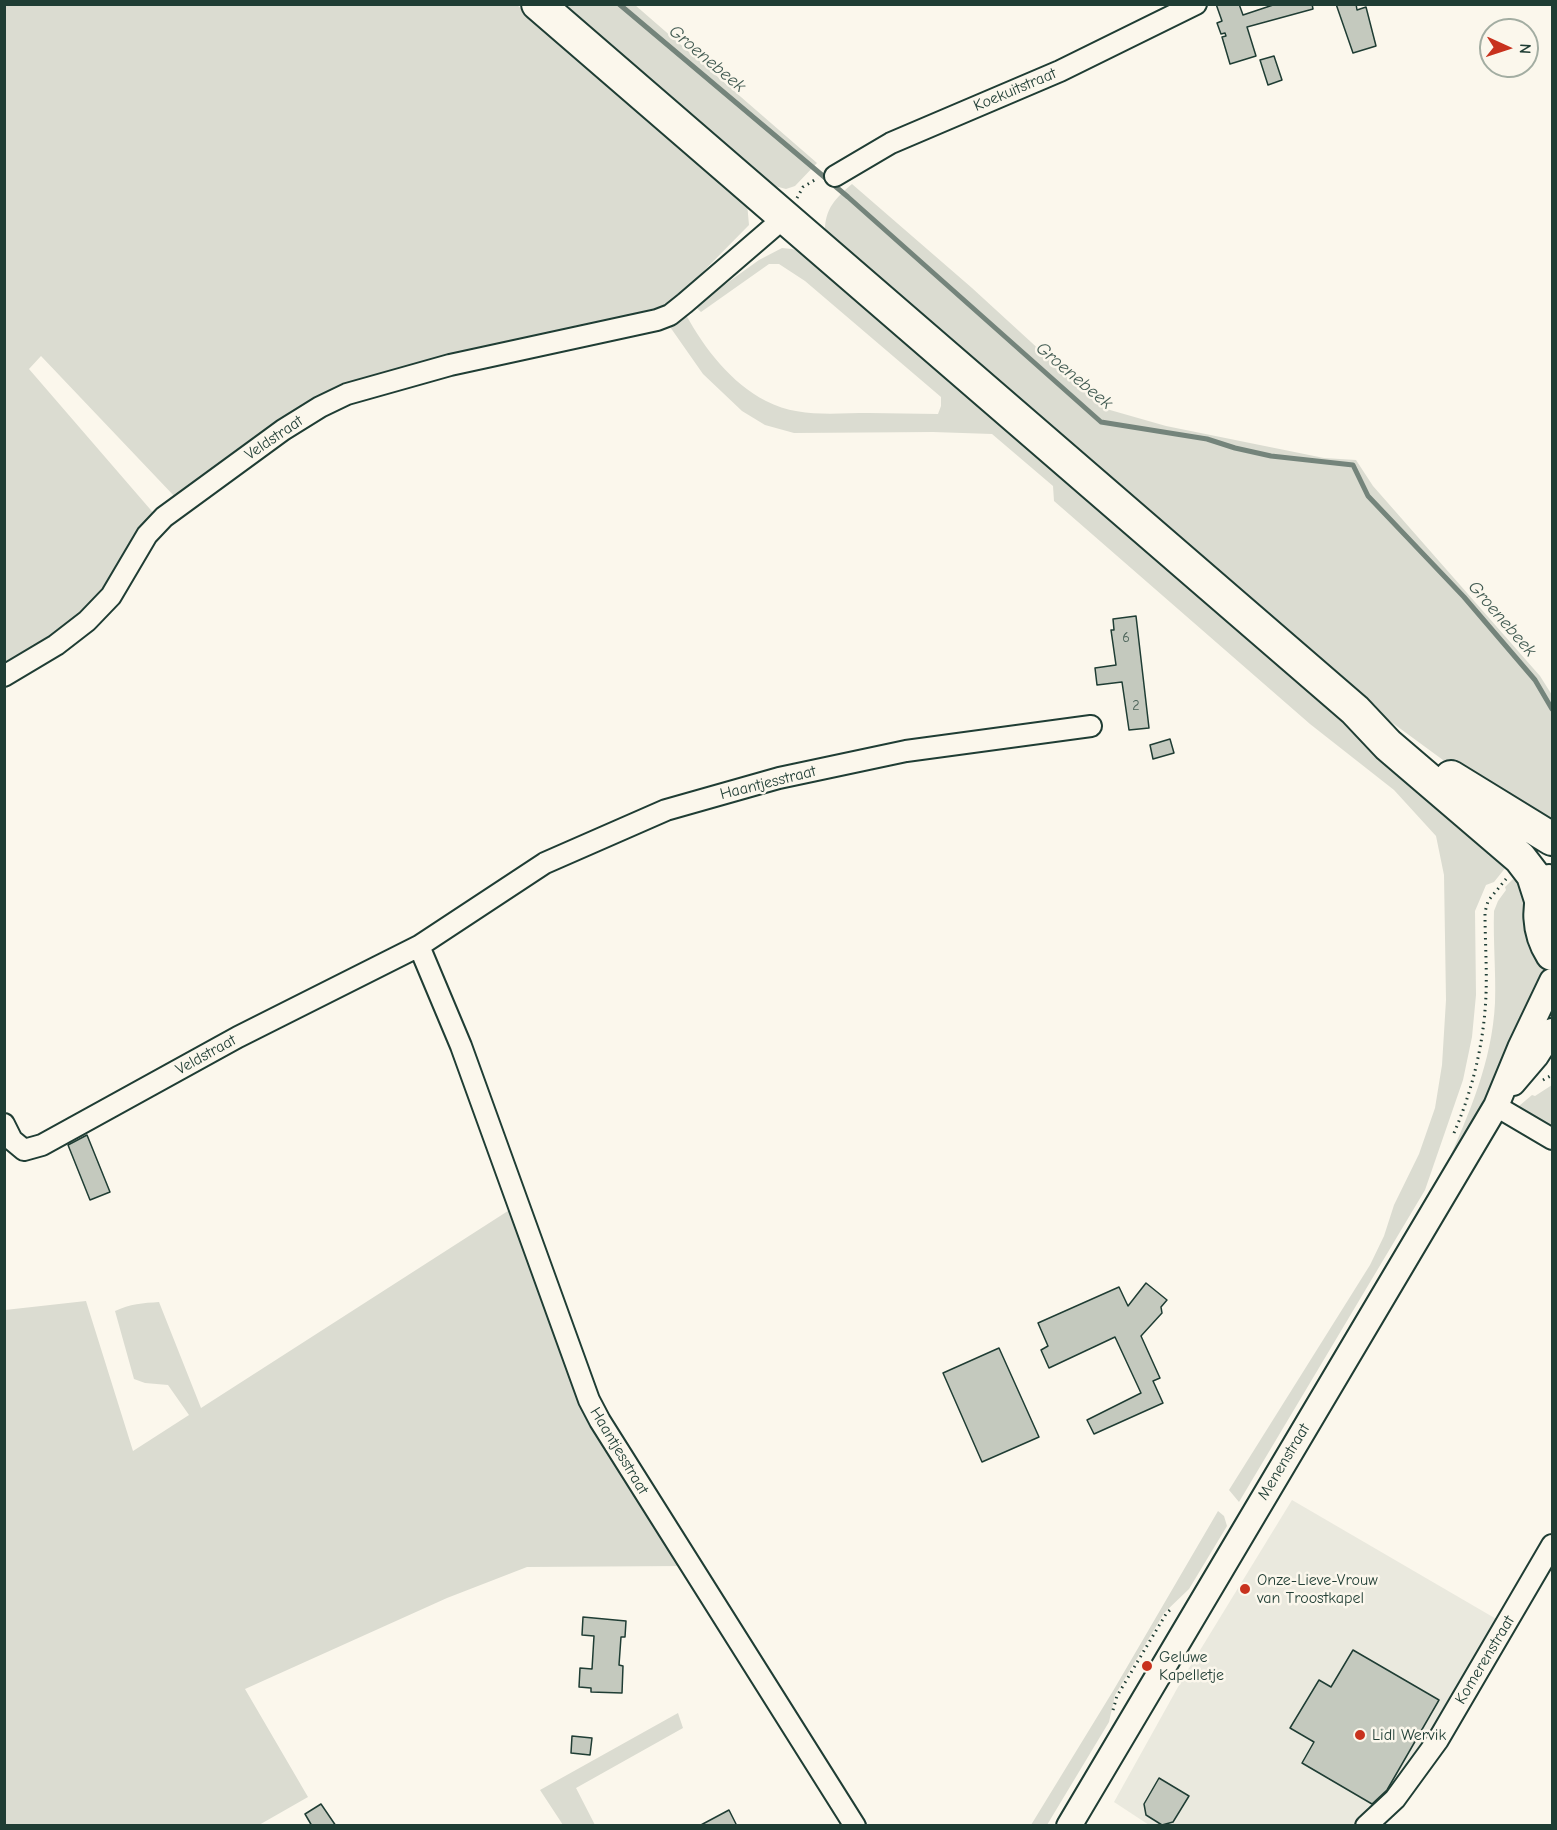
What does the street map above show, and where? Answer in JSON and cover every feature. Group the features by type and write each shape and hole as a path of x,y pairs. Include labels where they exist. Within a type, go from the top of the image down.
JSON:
{"main road":[{"path":"538,4 1355,710 1388,745 1520,858 1547,888 1540,916 1542,932 1552,954"},
{"path":"544,4 567,28"},
{"path":"1355,710 1470,790 1552,839"}],"street":[{"name":"Koekuitstraat","path":"835,176 891,143 1059,71 1196,4"},
{"name":"Veldstraat","path":"4,676 56,645 87,621 111,596 147,535 164,517 283,430 320,407 347,394 429,370 618,329 670,315 785,217"},
{"name":"Haantjesstraat","path":"469,913 545,863 666,810 779,778 906,751 1091,726"},
{"name":"Veldstraat","path":"4,1124 12,1140 24,1150 42,1145 238,1037 419,946 469,913"},
{"name":"Haantjesstraat","path":"419,946 458,1039 589,1401 855,1826"},
{"name":"Menenstraat","path":"1069,1826 1498,1102 1520,1048 1552,981"},
{"name":"Menenstraat","path":"1498,1102 1536,1056 1552,1031"},
{"path":"1498,1102 1552,1139"},
{"name":"Komerenstraat","path":"1366,1826 1395,1799 1438,1740 1552,1545"}],"path":[{"path":"785,217 804,187 828,172 835,176"},
{"path":"1453,1135 1471,1087 1483,1029 1486,994 1485,912 1488,901 1506,879"}],"shaded area":[{"path":"5,5 517,5 747,203 749,225 688,287 654,314 366,381 176,498 41,356 29,369 156,516 119,573 87,610 5,672"},
{"path":"565,5 635,5 817,163 795,186 786,189 771,185"},
{"path":"852,184 972,288 1103,408 1166,426 1324,458 1356,460 1373,486 1540,676 1552,695 1552,827 1443,760 1383,716 835,242 825,231 827,216 836,199"},
{"path":"782,248 807,254 1512,858 1545,964 1545,978 1531,1012 1449,1168 1446,1166 1478,1087 1493,1025 1495,1003 1494,911 1506,890 1505,887 1515,877 1506,867 1494,882 1486,885 1475,911 1476,995 1472,1037 1463,1080 1425,1190 1239,1502 1229,1490 1370,1265 1384,1236 1394,1205 1419,1154 1435,1108 1442,1065 1446,1000 1444,875 1436,836 1394,790 1310,724 1054,501 1053,486 992,434 794,433 765,425 742,411 703,374 668,324 686,315 710,352 741,385 766,401 791,410 816,413 938,414 941,406 941,397 805,281 779,264 769,264 701,312 695,306 759,260"},
{"path":"1552,1085 1552,1130 1519,1110 1519,1106 1532,1095 1535,1096"},
{"path":"511,1209 590,1421 682,1566 527,1567 447,1598 245,1689 308,1797 259,1825 5,1826 5,1310 86,1301 133,1451 189,1415 168,1385 145,1383 134,1379 115,1311 131,1305 159,1302 201,1408"},
{"path":"1292,1500 1498,1620 1458,1695 1396,1791 1366,1819 1355,1825 1149,1825 1114,1802 1183,1678"},
{"path":"1218,1511 1224,1516 1227,1526 1189,1589 1164,1613 1115,1695 1109,1722 1047,1825 1031,1825 1113,1691"},
{"path":"678,1713 683,1728 576,1788 595,1825 563,1825 540,1790"}],"building":[{"path":"1216,4 1239,4 1243,15 1276,4 1312,4 1313,9 1247,27 1256,56 1230,64 1222,37 1226,36 1225,33 1221,34 1217,23 1222,21"},
{"path":"1336,4 1356,4 1357,10 1366,7 1376,46 1353,53"},
{"path":"1274,56 1282,80 1268,85 1260,60"},
{"path":"1136,616 1149,728 1129,730 1122,682 1097,685 1095,668 1116,665 1111,630 1114,630 1113,619"},
{"path":"1170,739 1174,753 1153,759 1150,745"},
{"path":"87,1135 110,1192 90,1200 68,1145"},
{"path":"1146,1283 1167,1300 1161,1307 1162,1313 1141,1336 1160,1378 1153,1381 1163,1403 1094,1434 1087,1420 1141,1393 1115,1337 1049,1368 1041,1350 1048,1346 1038,1323 1119,1287 1128,1306"},
{"path":"999,1348 1039,1437 982,1462 943,1373"},
{"path":"583,1617 626,1621 625,1637 621,1637 619,1665 623,1666 622,1693 591,1692 591,1688 579,1687 580,1668 592,1669 594,1636 582,1635"},
{"name":"Lidl Wervik","path":"1353,1650 1439,1700 1387,1790 1372,1804 1302,1763 1314,1742 1290,1728 1319,1680 1331,1687"},
{"path":"572,1736 592,1738 590,1755 571,1753"},
{"path":"1159,1778 1189,1796 1173,1822 1162,1825 1146,1815 1144,1804"},
{"path":"321,1804 336,1826 312,1826 305,1814"},
{"path":"729,1810 737,1826 699,1826"}],"waterway":[{"name":"Groenebeek","path":"619,4 848,197 1101,422 1207,439 1271,456 1353,465 1368,496 1464,597 1535,680 1552,709"}],"place":[{"name":"Onze-Lieve-Vrouw van Troostkapel","path":"1245,1589"},
{"name":"Geluwe Kapelletje","path":"1147,1666"},
{"name":"Lidl Wervik","path":"1360,1735"}]}
